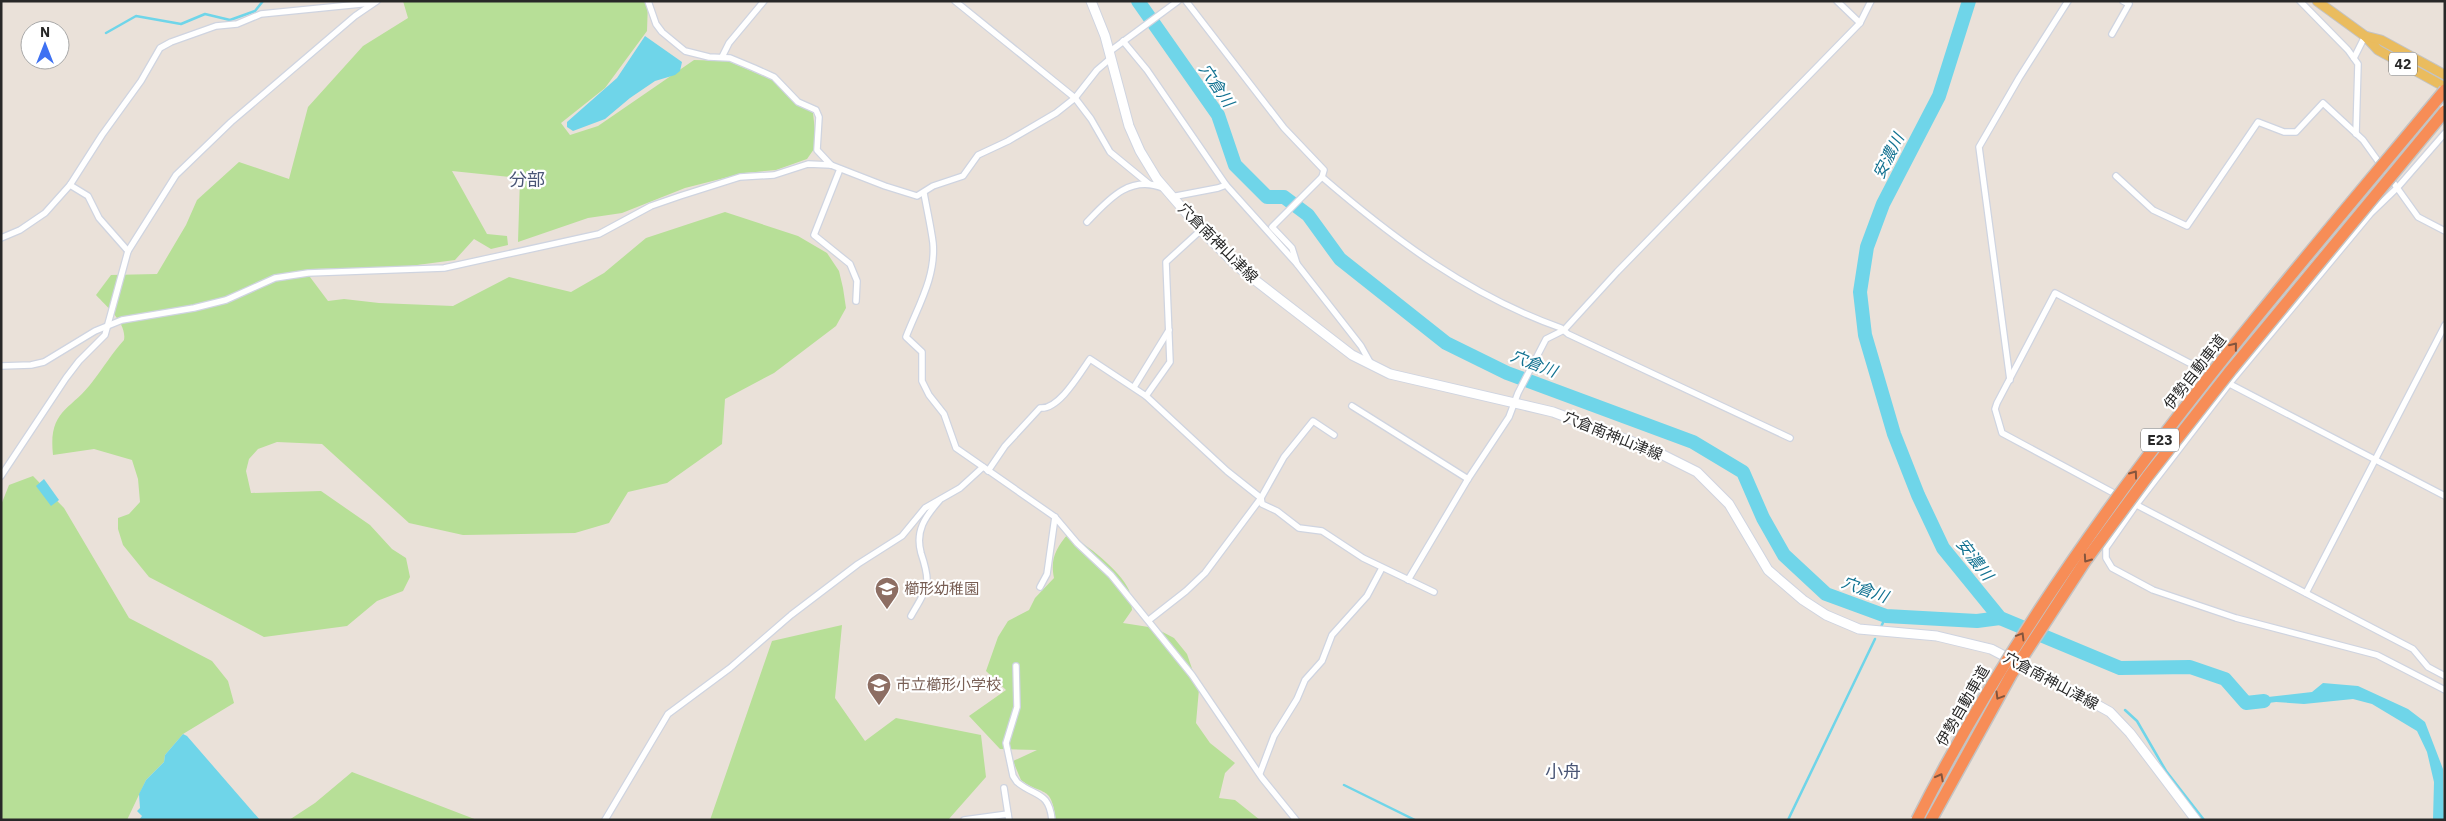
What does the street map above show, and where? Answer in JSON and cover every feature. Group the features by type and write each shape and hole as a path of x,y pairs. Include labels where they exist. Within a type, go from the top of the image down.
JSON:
{"highway":[{"name":"伊勢自動車道","path":"1917,820 1977,710 2033,617 2137,469 2214,371 2445,88"},
{"name":"伊勢自動車道","path":"1931,820 2011,675 2086,560 2147,477 2230,370 2445,111"},
{"path":"2373,197 2401,170 2445,120"}],"main road":[{"name":"穴倉南神山津線","path":"1091,1 1110,55 1134,140 1144,160 1168,193 1201,230 1247,276 1352,355 1390,374 1561,415 1650,450 1696,472 1729,504 1760,559 1778,581 1802,600 1826,615 1859,629 1937,636 1991,649 2110,712 2130,733 2196,820"},
{"name":"42","path":"2317,1 2365,36 2378,50 2445,88"},
{"name":"42","path":"2365,36 2381,40 2445,75"}],"street":[{"path":"648,1 656,24 669,40 685,51 698,56 722,57 738,61 774,77 798,102 816,110 819,117 817,150 831,165"},
{"path":"722,57 729,43 764,1"},
{"path":"955,1 1075,98 1091,119 1110,152 1149,184 1168,193 1218,188 1226,185"},
{"path":"1186,1 1284,128 1324,170 1321,178 1272,227 1292,248 1297,264"},
{"path":"1838,1 1860,23"},
{"path":"1408,580 1468,479 1510,417 1518,393 1544,342 1564,330 1617,272 1860,23 1871,1"},
{"path":"2010,380 1979,147 2019,78 2068,1"},
{"path":"2112,34 2129,4 2123,1"},
{"path":"2300,1 2358,64 2356,134"},
{"path":"1,238 20,230 45,213 70,185 102,136 142,81 160,48 171,42 216,26 237,24 261,14 374,2"},
{"path":"1,476 66,378 79,361 101,341 109,325 128,251 176,175 201,149 374,2"},
{"path":"1,366 32,365 44,362 109,325 134,316 194,308 226,300 261,283 288,275 444,268 599,234 651,206 740,177 774,175 808,164 831,165 916,196 933,186 963,176 978,155 1044,121 1075,98 1126,38 1177,2"},
{"path":"2354,58 2365,36"},
{"path":"1126,38 1226,185 1297,264 1361,346 1372,366"},
{"path":"2116,176 2153,210 2187,226 2258,122 2284,132 2296,132 2323,103 2375,154 2418,217 2445,231"},
{"path":"2445,133 2398,187 2371,213 2229,384 2136,505 2106,548 2106,558 2112,568 2130,579 2195,606 2377,655 2445,690"},
{"path":"840,169 814,235 850,264 857,281 856,301"},
{"path":"1321,178 1400,241 1458,280 1641,369 1790,438"},
{"path":"1087,222 1125,188 1138,184 1149,184"},
{"path":"70,185 88,196 99,218 128,251"},
{"path":"924,193 933,244 932,268 925,291 906,337 922,352 922,380 929,395 944,414 956,448 1055,517 1077,543 1111,575 1192,675 1260,774 1296,820"},
{"path":"1146,396 1170,362 1166,262 1201,230"},
{"path":"2445,496 2055,293 1995,409 2002,434 2414,649 2428,667 2445,676"},
{"path":"2306,593 2445,325"},
{"path":"1134,387 1169,330"},
{"path":"606,820 672,711 730,668 791,615 858,564 902,536 920,513 986,469 1040,408 1049,408 1060,398 1090,359 1146,396 1227,471 1260,498 1262,504 1277,511 1299,528 1322,531 1382,568 1434,592"},
{"path":"1352,406 1468,479"},
{"path":"1149,620 1206,573 1260,498 1284,457 1312,421 1334,435"},
{"path":"911,616 925,590 927,580 919,543 920,530 923,521 941,500"},
{"path":"1040,587 1046,574 1055,517"},
{"path":"1260,774 1274,736 1305,680 1322,660 1332,635 1361,603 1382,568"},
{"path":"1016,666 1016,712 1006,747 1017,782 1045,798 1050,806 1052,820"},
{"path":"964,820 1008,817 1004,788"}],"green space":[{"path":"403,1 648,1 647,31 605,88 561,123 570,135 598,126 694,60 728,61 773,80 796,102 813,113 814,149 807,159 776,170 744,173 685,188 622,213 588,218 518,242 520,178 452,171 487,234 507,236 508,245 491,249 474,239 455,260 402,267 310,269 310,277 328,301 344,299 379,303 453,306 509,277 571,292 604,273 646,238 725,212 798,236 827,253 839,271 846,308 836,326 774,373 725,399 722,444 667,483 628,492 609,523 575,533 463,535 409,523 322,444 277,442 258,449 249,459 246,471 251,493 321,491 370,525 392,549 406,558 410,577 403,591 377,601 347,626 264,637 149,577 123,545 118,529 118,518 129,514 140,502 138,479 132,460 94,449 53,455 52,440 54,428 63,412 85,391 124,340 124,334 119,321 96,295 111,275 157,274 186,225 197,200 239,162 289,179 308,107 363,46 408,18"},
{"path":"33,476 64,508 129,618 212,661 228,681 234,703 183,734 165,755 164,762 146,780 127,820 1,820 1,505 9,485"},
{"path":"1068,534 1102,558 1125,582 1130,592 1132,610 1123,623 1155,628 1174,638 1187,654 1199,689 1196,723 1210,743 1235,763 1225,773 1219,798 1235,800 1260,820 1056,820 1049,796 1021,780 1013,761 1037,750 1000,749 969,716 1006,690 986,671 998,637 1008,621 1029,610 1035,598 1054,578 1053,565 1055,554"},
{"path":"842,625 835,698 865,741 896,718 981,735 986,777 948,820 710,820 772,641"},
{"path":"352,772 477,820 289,820 315,803"}],"water":[{"path":"645,36 682,62 680,71 675,75 655,81 630,98 605,119 573,131 567,127 567,122 617,78"},
{"path":"44,479 59,500 51,506 36,486"},
{"path":"2323,683 2358,686 2408,709 2425,722 2443,769 2444,820 2433,820 2434,782 2427,752 2417,731 2372,704 2353,699 2304,704 2276,702 2244,706 2250,699 2312,692"},
{"path":"183,734 187,736 260,820 139,820 142,816 137,811 140,808 139,794 146,780 164,762 165,755"}],"waterway":[{"path":"106,33 136,16 181,24 205,14 230,20 255,11 263,1"},
{"name":"穴倉川","path":"1138,1 1218,115 1235,165 1267,197 1284,197 1308,215 1340,259 1446,343 1507,373 1693,442 1743,472 1763,518 1784,555 1826,594 1886,616 1977,621 2000,618"},
{"name":"安濃川","path":"1969,1 1939,96 1883,204 1867,247 1860,292 1865,335 1894,434 1918,495 1943,548 2000,618 2120,668 2190,667 2225,679 2246,703 2264,701"},
{"path":"1881,627 1886,616"},
{"path":"1788,820 1875,639"},
{"path":"2125,710 2137,721 2166,771 2204,820"},
{"path":"1344,785 1415,820"}],"place":[{"name":"櫛形幼稚園","path":"887,610"},
{"name":"市立櫛形小学校","path":"879,706"}],"district":[{"name":"分部","path":"527,180"},
{"name":"小舟","path":"1563,772"}]}
